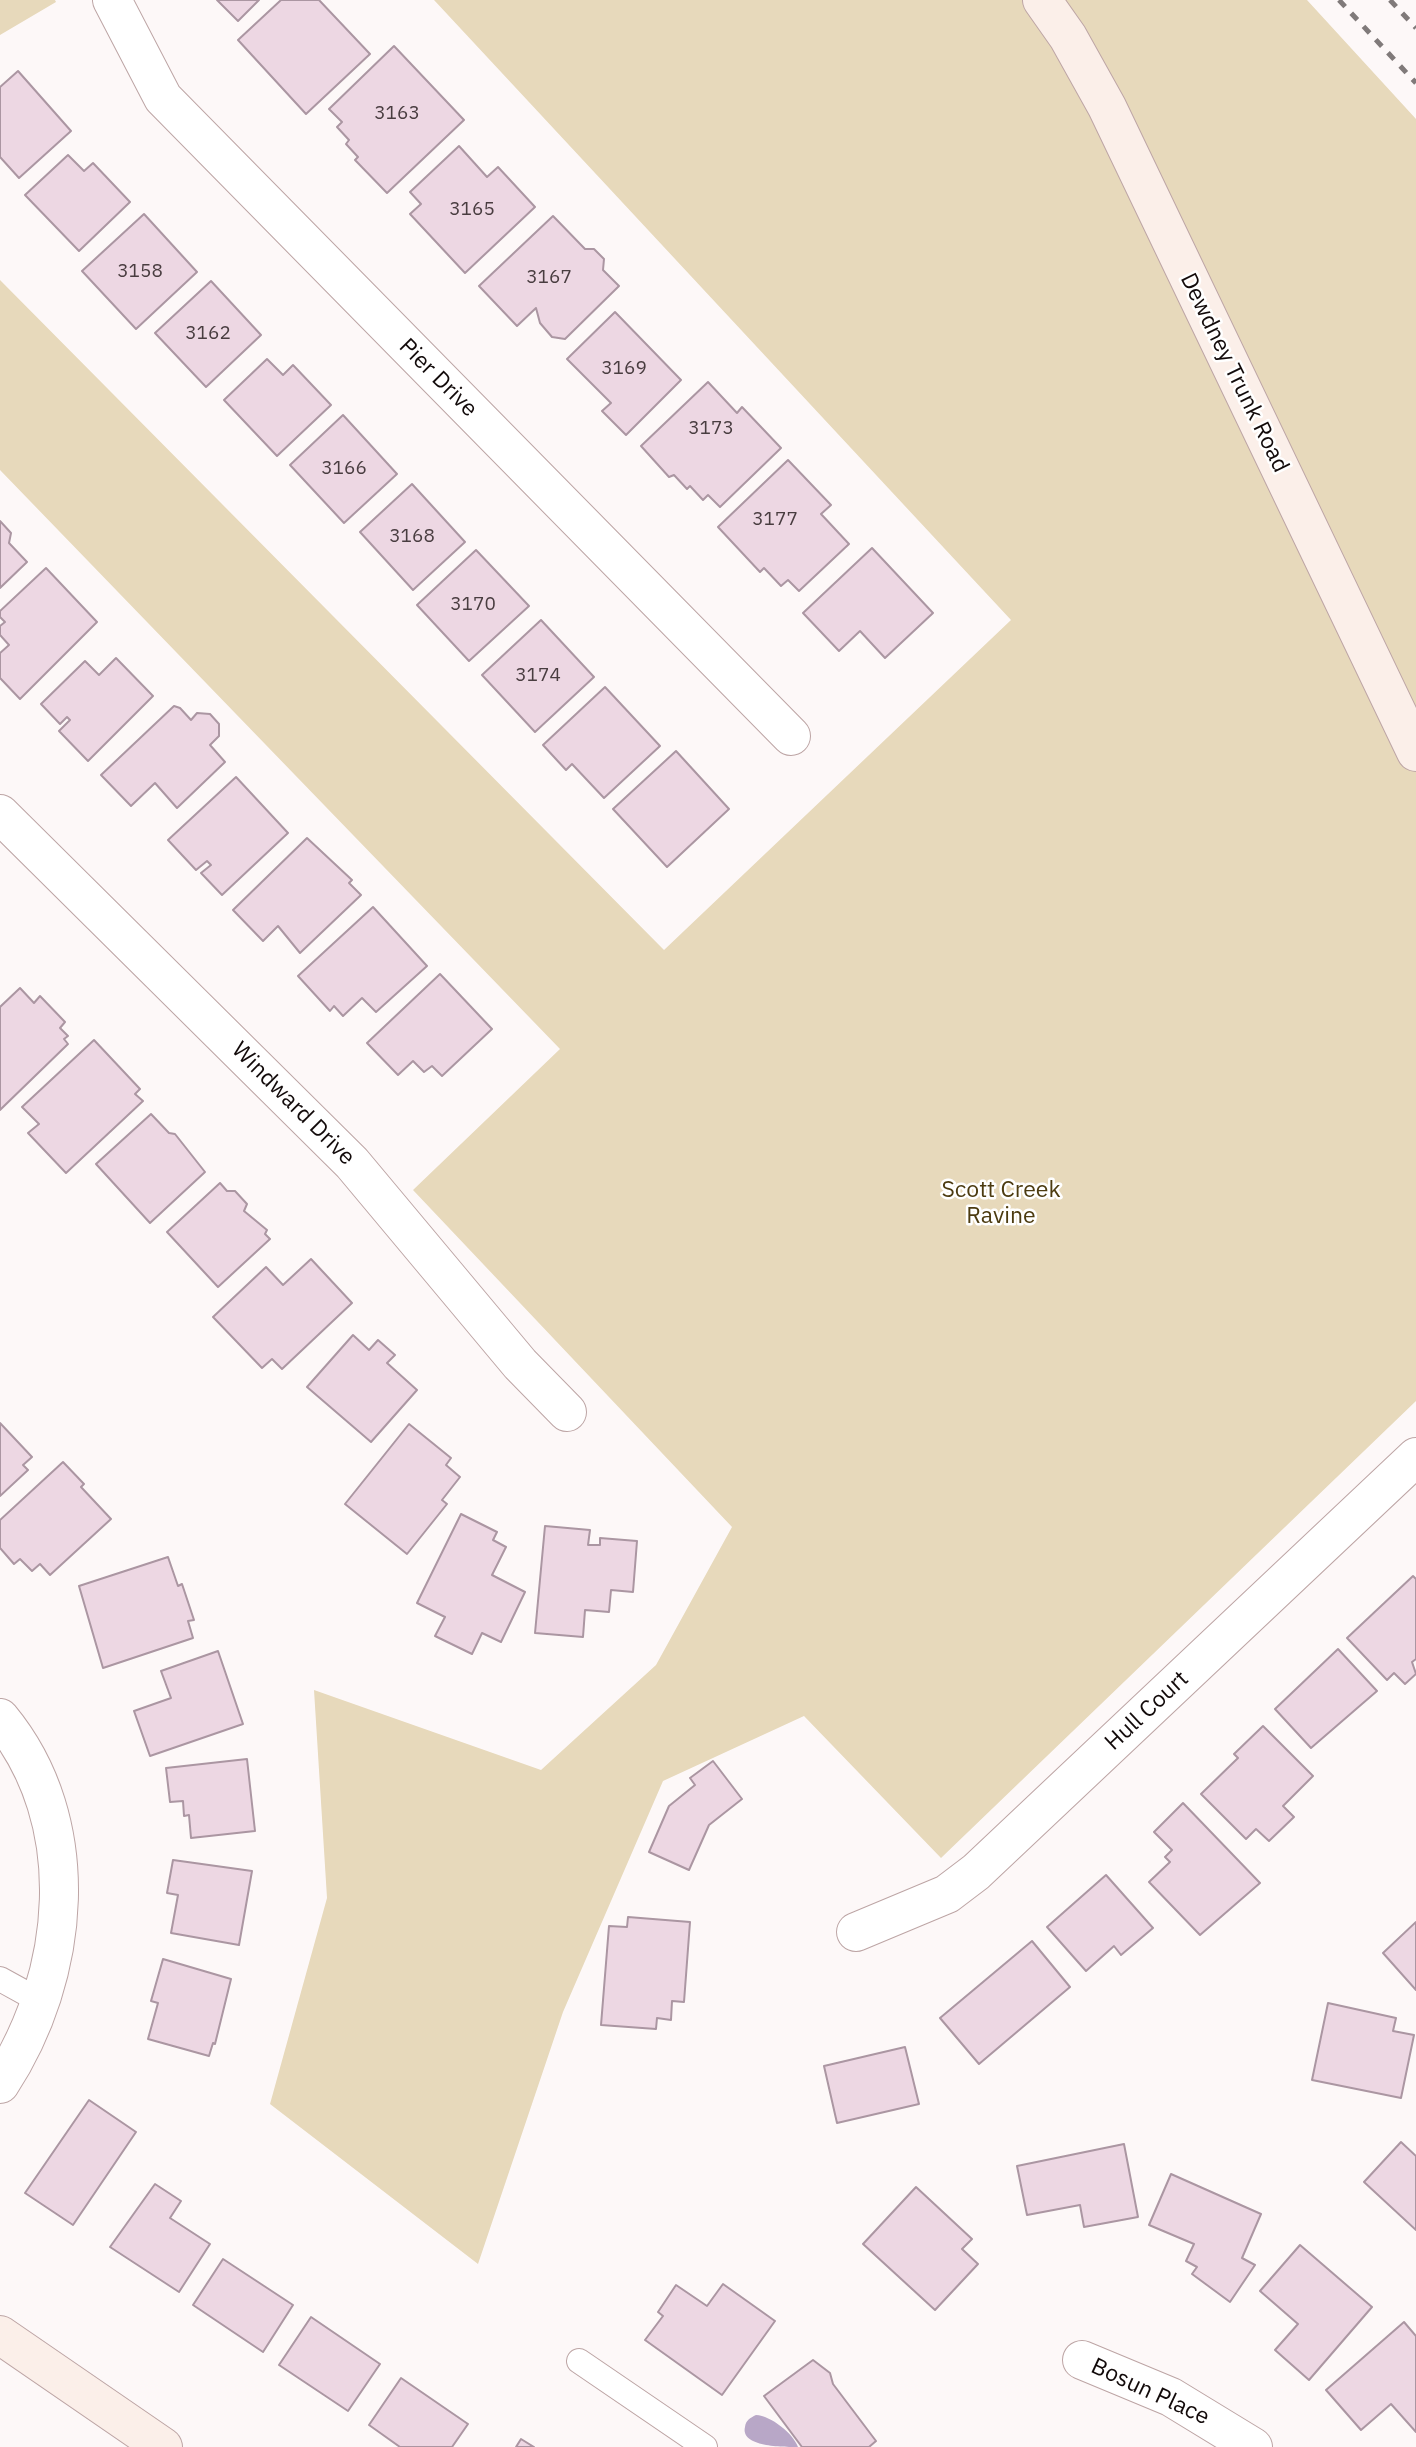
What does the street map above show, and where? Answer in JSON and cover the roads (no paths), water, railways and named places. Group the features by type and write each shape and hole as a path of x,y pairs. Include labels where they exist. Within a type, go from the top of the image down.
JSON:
{"main road":[{"name":"Dewdney Trunk Road","path":"1042,0 1068,37 1107,107 1416,752"},
{"path":"0,2335 163,2447"}],"street":[{"name":"Pier Drive","path":"112,0 163,98 791,736"},
{"name":"Windward Drive","path":"0,814 352,1163 520,1364 566,1412"},
{"name":"Hull Court","path":"856,1932 947,1894 976,1871 1413,1466"},
{"path":"0,1718 30,1762 47,1802 57,1850 60,1913 40,2001 0,2084"},
{"name":"Bosun Place","path":"1082,2360 1171,2397 1253,2447"}],"lane":[{"path":"0,1979 40,2001"},
{"path":"579,2361 705,2447"}],"railway":[{"path":"1339,0 1416,83"},
{"path":"1390,0 1416,28"}],"park label":[{"name":"Scott Creek Ravine","path":"1001,1203"}]}
